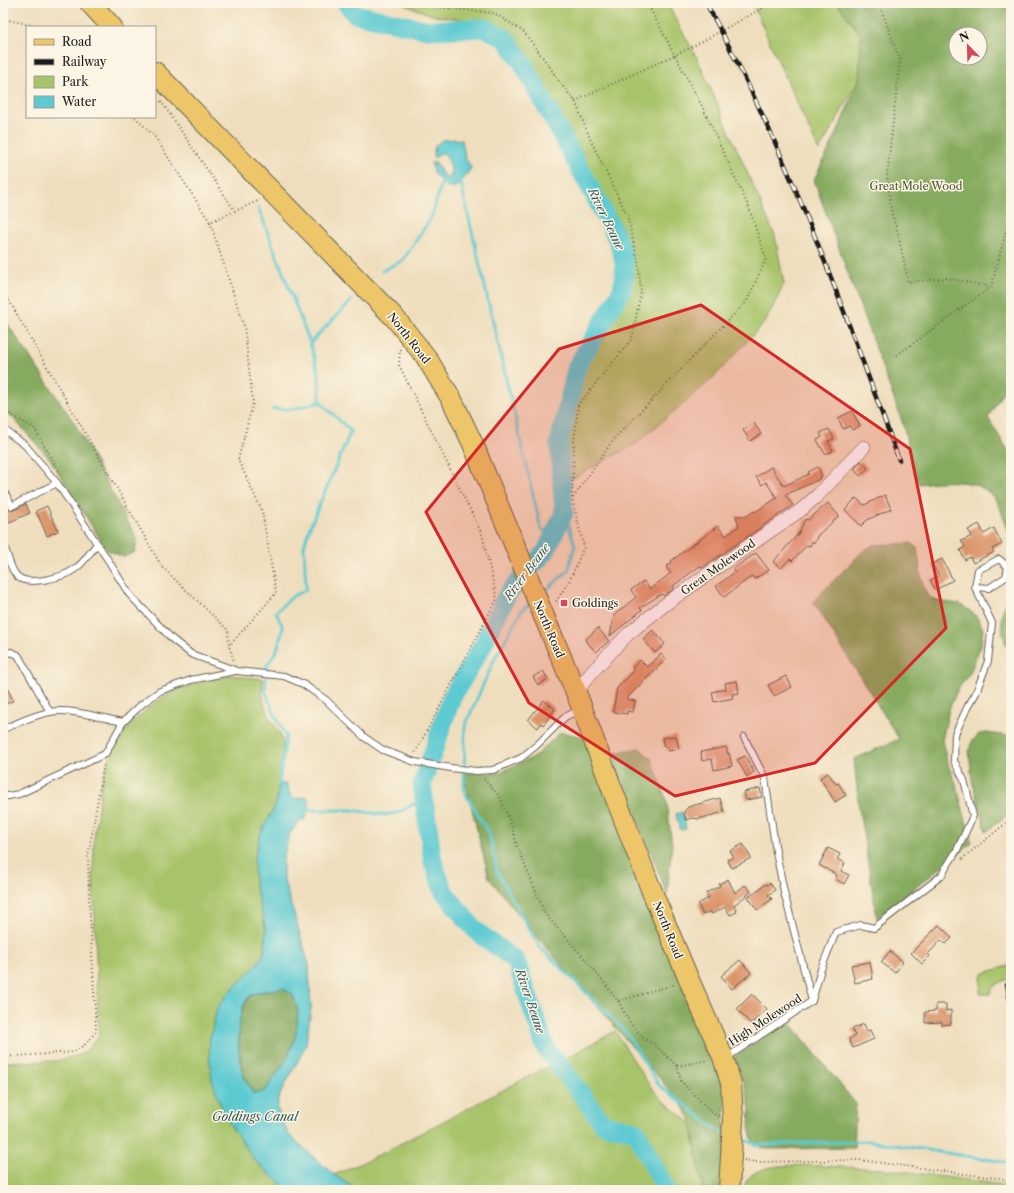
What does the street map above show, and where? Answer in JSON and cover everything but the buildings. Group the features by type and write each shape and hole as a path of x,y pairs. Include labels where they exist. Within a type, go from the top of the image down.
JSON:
{"main road":[{"path":"90,3 111,26"},
{"name":"North Road","path":"156,73 394,317 426,358 452,400 473,444 544,619 580,700 614,794 689,980 723,1057 731,1083 732,1138 730,1190"}],"street":[{"name":"Great Molewood","path":"580,700 592,672 628,634 663,606 726,560 801,510 818,495 864,447"}],"lane":[{"path":"3,429 26,445 56,483 129,594 172,639 192,654 237,671"},
{"path":"3,490 12,506 56,483"},
{"path":"5,548 12,569 22,580 29,582 54,578 74,570 81,564 97,544"},
{"path":"999,559 1008,567 1006,577 989,588 975,586 978,570 999,559"},
{"name":"High Molewood","path":"723,1057 732,1054 812,1001 821,970 836,932 861,925 874,928 941,876 957,850 973,816 964,780 954,761 955,734 968,706 975,695 988,661 992,623 975,586"},
{"path":"3,655 11,652 18,656 50,712"},
{"path":"3,797 19,794 105,754 123,722 142,704 160,691 191,680 237,671 258,672 284,676 303,684 326,700 364,737 382,750 413,762 474,770 493,770 520,758 537,745 572,712 580,700"},
{"path":"3,729 33,716 65,710 123,722"},
{"path":"744,737 765,778 772,832 783,885 791,922 812,1001"}],"path":[{"path":"397,3 494,13 524,32 560,83 575,100 591,141 627,215 638,262 641,291 632,339 578,405 574,442 572,499 584,547 570,580 544,619"},
{"path":"572,499 613,440 747,301 766,259 749,208 702,106 647,3"},
{"path":"575,100 692,47 772,3"},
{"path":"879,3 900,60 887,175 892,215 898,233 908,282 947,278 991,287"},
{"path":"3,24 8,20 36,26"},
{"path":"160,99 235,211"},
{"path":"136,118 155,137 210,222 244,326 252,404 238,460 262,511 276,593 229,646"},
{"path":"210,222 263,199"},
{"path":"898,355 991,287 1011,214"},
{"path":"3,290 162,567 228,630 229,646 237,671"},
{"path":"400,346 399,365 482,534 497,599 413,762"},
{"path":"3,1057 74,1052 88,1043 96,1031 88,856 105,754"},
{"path":"474,770 500,797 512,827 517,846 545,914 591,966 618,1001 630,1023 644,1039 654,1044 676,1066 681,1081 713,1114 732,1138 756,1162 859,1160 1011,1180"},
{"path":"958,862 1011,819"},
{"path":"618,1001 689,980"},
{"path":"676,1066 723,1057"}],"highlighted area":[{"path":"701,305 910,449 946,628 815,763 675,796 529,703 426,512 559,349"}],"green space":[{"path":"399,3 667,3 698,60 775,236 784,284 766,321 713,378 636,444 573,478 559,479 569,394 587,352 621,303 631,263 623,229 519,44 493,23 435,16"},
{"path":"752,3 837,3 862,36 859,80 819,151"},
{"name":"Great Mole Wood","path":"837,3 1011,3 1011,378 988,418 1011,455 1011,539 998,504 991,495 983,489 963,482 919,484 914,471 903,424 814,180 836,135 859,80 861,36"},
{"path":"3,317 75,424 137,539 135,552 124,557 107,550 50,459 11,416 3,412"},
{"path":"912,543 917,548 922,581 926,593 937,601 959,604 969,610 978,618 983,629 981,645 970,673 958,689 949,709 942,741 949,767 956,784 972,843 877,918 859,809 854,759 899,739 813,601 862,552 873,545"},
{"path":"1011,593 1011,655 1007,648 1002,630 1002,618 1007,599"},
{"path":"230,675 263,679 262,692 264,703 270,719 278,730 282,739 283,752 276,804 260,835 254,881 266,930 264,953 255,967 229,992 256,1162 288,1190 3,1190 3,1062 57,1061 84,1053 99,1036 93,873 94,837 102,780 110,758 129,726 148,708 172,692 204,681"},
{"path":"561,732 584,737 725,1089 725,1190 703,1190 690,1118 680,1102 537,937 489,878 463,773 498,773 534,757"},
{"path":"986,733 1011,736 1011,812 986,832 972,780 969,750 972,741 979,734"},
{"path":"639,748 651,758 667,803 672,845 667,895 612,753"},
{"path":"1011,965 1011,979 998,984 993,988 990,994 980,994 981,977 984,973"},
{"path":"283,988 293,995 298,1010 296,1035 287,1059 266,1090 259,1093 253,1093 244,1076 239,1049 239,1019 248,998 256,993"},
{"path":"789,1021 856,1104 854,1148 766,1149 753,1143 749,1127 750,1109 746,1089 734,1057"},
{"path":"615,1031 648,1083 662,1100 691,1123 703,1190 673,1190 651,1145 640,1131 630,1125 608,1119 599,1112 561,1061"},
{"path":"555,1065 593,1123 631,1137 638,1146 662,1190 357,1190 334,1175 375,1157 543,1069"},
{"path":"790,1165 885,1169 1011,1186 1011,1190 744,1190 747,1180 754,1173 764,1169"}],"water":[{"path":"442,140 462,140 465,157 471,168 463,178 461,184 450,189 434,174 431,163 436,162 442,174 446,177 451,177 450,163 444,154 442,152 436,157 433,157 435,146"},
{"name":"Goldings Canal","path":"279,784 287,784 289,793 294,799 307,797 310,804 305,819 298,823 290,833 283,858 283,877 309,965 311,1009 306,1045 280,1095 277,1108 288,1134 334,1175 357,1190 288,1190 256,1162 225,1117 212,1080 209,1055 210,1038 217,1008 229,992 255,967 264,953 266,930 254,881 254,859 260,835 276,804","holes":["283,988 293,995 298,1010 296,1035 287,1059 266,1090 259,1093 253,1093 244,1077 240,1059 238,1036 241,1014 244,1005 248,998 254,994 264,991"]},
{"path":"682,812 686,829 680,830 676,814"}],"waterway":[{"name":"River Beane","path":"346,3 355,14 428,30 485,28 505,38 522,62 612,228 623,258 624,281 622,290 577,366 559,443 564,513 546,551 508,593 483,645 452,697 422,784 433,862 444,892 476,931 516,961 546,1049 603,1124 636,1131 666,1190"},
{"path":"382,271 403,260 431,218 442,182"},
{"path":"461,184 541,529 553,536"},
{"path":"258,207 310,343 319,375 320,402 351,431 309,529 304,546 306,590 293,596 276,612 283,628 277,650 267,665 265,691 286,736 279,784"},
{"path":"310,343 351,301"},
{"path":"273,409 293,409 320,402"},
{"path":"543,593 568,571 575,545 564,513"},
{"path":"531,603 522,610 494,660 465,726 464,791 490,836 497,872 539,946 625,1031 659,1085 716,1129 725,1133"},
{"path":"309,810 352,810 385,815 400,812 424,798"},
{"path":"740,1138 757,1145 869,1141 1011,1163"}],"railway":[{"path":"706,3 735,58 787,170 834,285 899,460"},
{"path":"1007,985 1011,1006"}],"place":[{"name":"Goldings","path":"564,603"}]}
